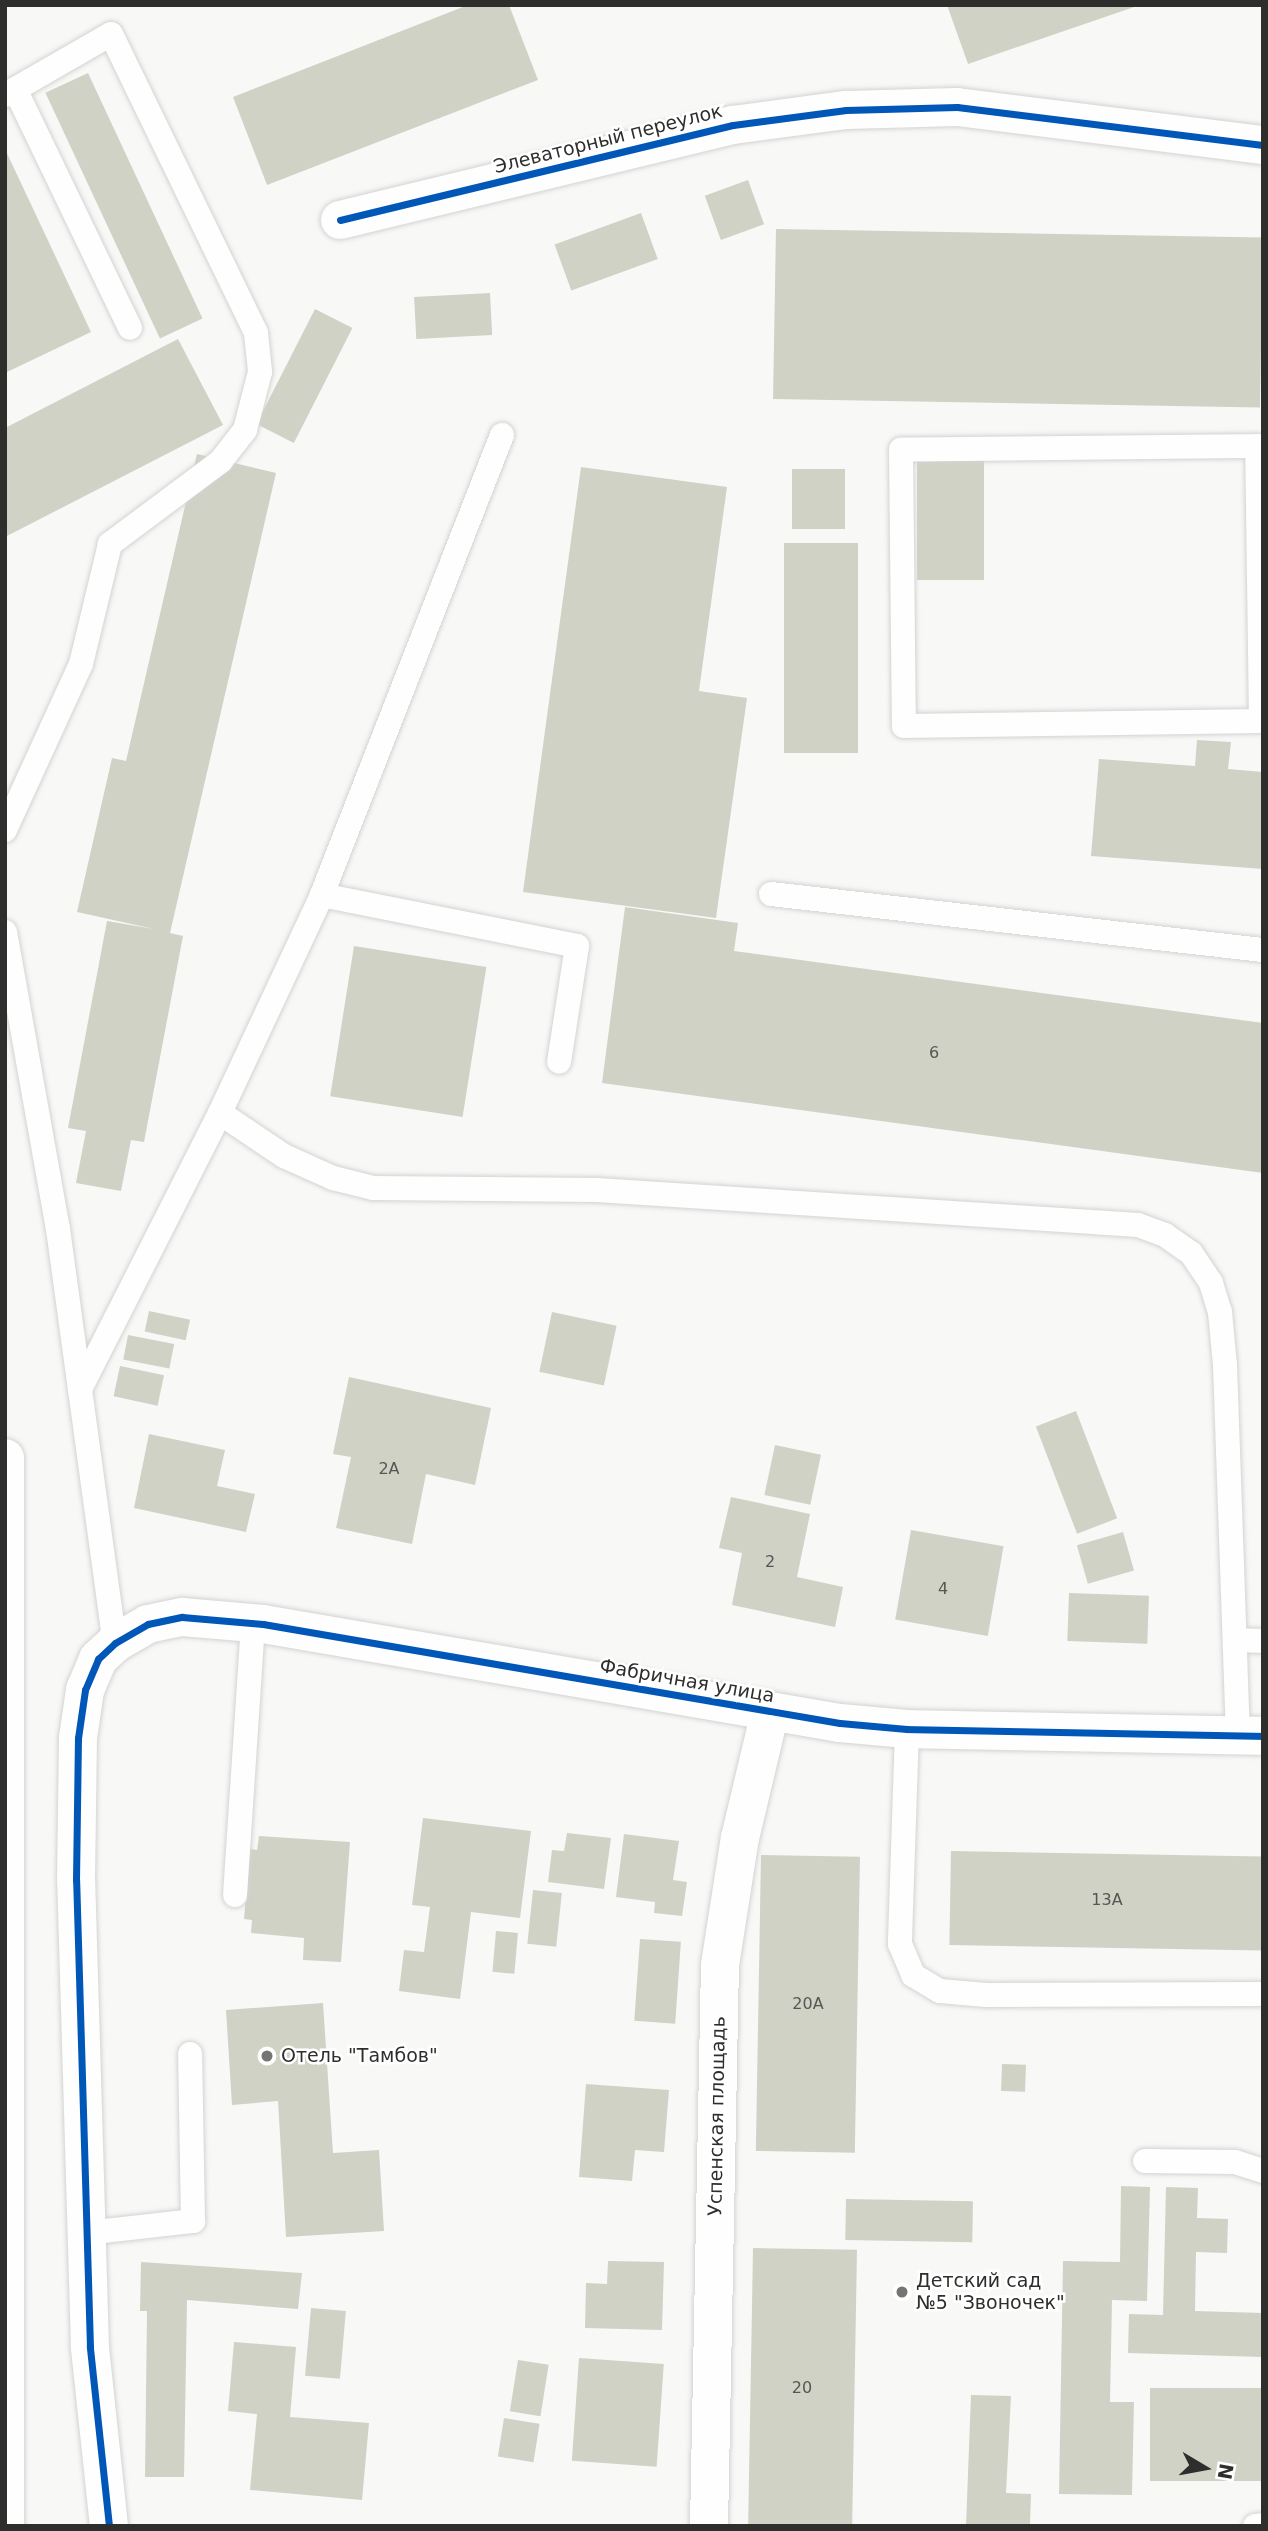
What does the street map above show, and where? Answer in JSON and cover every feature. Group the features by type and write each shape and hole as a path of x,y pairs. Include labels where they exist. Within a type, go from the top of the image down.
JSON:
{"street":[{"name":"Элеваторный переулок","path":"340,220 733,125 846,110 957,107 1263,145"},
{"path":"5,1458 5,2526"},
{"name":"Фабричная улица","path":"115,1643 148,1624 182,1617 253,1623 770,1712 907,1729 1250,1736"},
{"path":"109,2526 90,2347 76,1880 78,1738 85,1690 98,1659 115,1643"},
{"name":"Успенская площадь","path":"709,2526 720,1965 740,1838 770,1712"}],"lane":[{"path":"5,830 81,664 110,544 221,461 245,430 260,372 257,333 111,34 10,92 130,328"},
{"path":"80,1389 220,1113 322,895 502,435"},
{"path":"1257,446 1262,721 904,726 901,450 1257,446"},
{"path":"771,894 1263,950"},
{"path":"322,895 577,946 559,1062"},
{"path":"5,932 58,1229 115,1643"},
{"path":"220,1113 284,1156 333,1178 373,1188 597,1190 1138,1225 1166,1235 1191,1253 1211,1283 1220,1312 1236,1640 1250,1736"},
{"path":"235,1895 253,1623"},
{"path":"1236,1640 1263,1641"},
{"path":"907,1729 900,1944 914,1975 940,1991 985,1996 1263,1994"},
{"path":"86,2233 193,2221 190,2054"},
{"path":"1145,2161 1236,2162 1263,2171"},
{"path":"1255,2526 1263,2525"}],"building":[{"path":"468,5 509,5 538,80 267,185 233,97"},
{"path":"947,5 1137,5 1137,6 968,64"},
{"path":"88,73 203,319 160,338 45,93"},
{"path":"5,149 91,332 7,372 5,369"},
{"path":"748,180 764,224 721,240 705,196"},
{"path":"641,213 658,259 571,291 555,244"},
{"path":"776,229 1263,237 1260,407 773,399"},
{"path":"490,293 492,335 416,339 414,297"},
{"path":"315,309 352,328 294,443 256,424"},
{"path":"178,339 223,425 5,537 5,428"},
{"path":"197,454 276,473 170,933 183,936 144,1142 131,1140 121,1191 76,1183 86,1131 68,1128 107,921 154,929 77,912 112,758 126,761"},
{"path":"917,458 984,458 984,580 917,580"},
{"path":"581,467 727,487 699,691 747,698 716,918 523,892"},
{"path":"792,469 845,469 845,529 792,529"},
{"path":"784,543 858,543 858,753 784,753"},
{"path":"1197,740 1231,742 1228,769 1263,772 1263,869 1091,856 1099,759 1195,766"},
{"path":"625,907 738,923 734,951 1263,1023 1263,1173 602,1083"},
{"path":"354,946 486,967 463,1117 330,1096"},
{"path":"149,1311 190,1320 186,1340 145,1332"},
{"path":"552,1312 617,1326 604,1385 539,1372"},
{"path":"128,1335 174,1344 169,1369 123,1360"},
{"path":"120,1366 164,1375 158,1406 114,1396"},
{"path":"349,1377 491,1408 475,1485 426,1474 412,1544 336,1528 351,1457 333,1454"},
{"path":"1076,1411 1117,1518 1077,1534 1036,1426"},
{"path":"149,1434 225,1450 217,1486 255,1494 246,1532 134,1508"},
{"path":"775,1445 821,1455 810,1505 764,1495"},
{"path":"731,1497 810,1514 797,1577 843,1587 835,1627 732,1605 742,1553 719,1548"},
{"path":"911,1530 1004,1546 988,1636 895,1620"},
{"path":"1123,1532 1134,1570 1088,1584 1077,1545"},
{"path":"1069,1593 1149,1596 1147,1644 1067,1641"},
{"path":"423,1818 531,1831 520,1918 471,1912 460,1999 399,1991 404,1950 424,1952 430,1907 412,1905"},
{"path":"567,1833 611,1838 604,1889 548,1882 552,1850 564,1851"},
{"path":"624,1834 679,1841 673,1880 687,1882 682,1916 654,1913 655,1902 616,1897"},
{"path":"259,1836 350,1842 341,1962 303,1960 304,1938 251,1933 252,1920 244,1919 250,1849 257,1850"},
{"path":"951,1851 1263,1856 1261,1950 949,1945"},
{"path":"761,1855 860,1857 855,2153 756,2151"},
{"path":"533,1890 562,1893 556,1947 527,1944"},
{"path":"496,1931 518,1933 514,1974 492,1972"},
{"path":"640,1939 681,1942 675,2024 634,2021"},
{"path":"323,2003 333,2153 379,2150 384,2231 286,2237 278,2101 232,2105 226,2010"},
{"path":"1002,2064 1026,2065 1025,2092 1001,2091"},
{"path":"586,2084 669,2090 664,2152 635,2150 632,2181 579,2177"},
{"path":"1121,2186 1150,2187 1147,2301 1112,2300 1110,2402 1134,2402 1132,2495 1059,2494 1063,2261 1120,2262"},
{"path":"1166,2187 1198,2188 1197,2218 1228,2219 1227,2253 1196,2252 1195,2311 1263,2313 1263,2357 1128,2353 1129,2314 1163,2315"},
{"path":"846,2199 973,2201 972,2242 845,2240"},
{"path":"753,2248 857,2250 852,2526 748,2526"},
{"path":"608,2261 664,2262 662,2330 585,2328 586,2283 607,2284"},
{"path":"141,2262 302,2273 298,2309 187,2300 184,2477 145,2477 147,2311 140,2311"},
{"path":"311,2308 346,2311 340,2379 305,2376"},
{"path":"234,2342 296,2347 290,2417 369,2423 362,2500 250,2490 257,2414 228,2411"},
{"path":"579,2358 664,2364 657,2467 572,2461"},
{"path":"518,2360 549,2365 540,2416 510,2411"},
{"path":"1150,2388 1263,2388 1263,2481 1150,2481"},
{"path":"971,2395 1011,2396 1006,2493 1031,2494 1030,2524 966,2526"},
{"path":"504,2418 540,2424 533,2462 498,2457"}],"cycle path":[{"path":"340,220 733,125 846,110 957,107 1263,145"},
{"path":"109,2526 90,2347 76,1880 78,1738 85,1690 98,1659 115,1643 148,1624 182,1617 263,1624 840,1723 907,1729 1263,1736"}],"place":[{"name":"Отель \"Тамбов\"","path":"267,2056"},
{"name":"Детский сад №5 \"Звоночек\"","path":"902,2292"}]}
